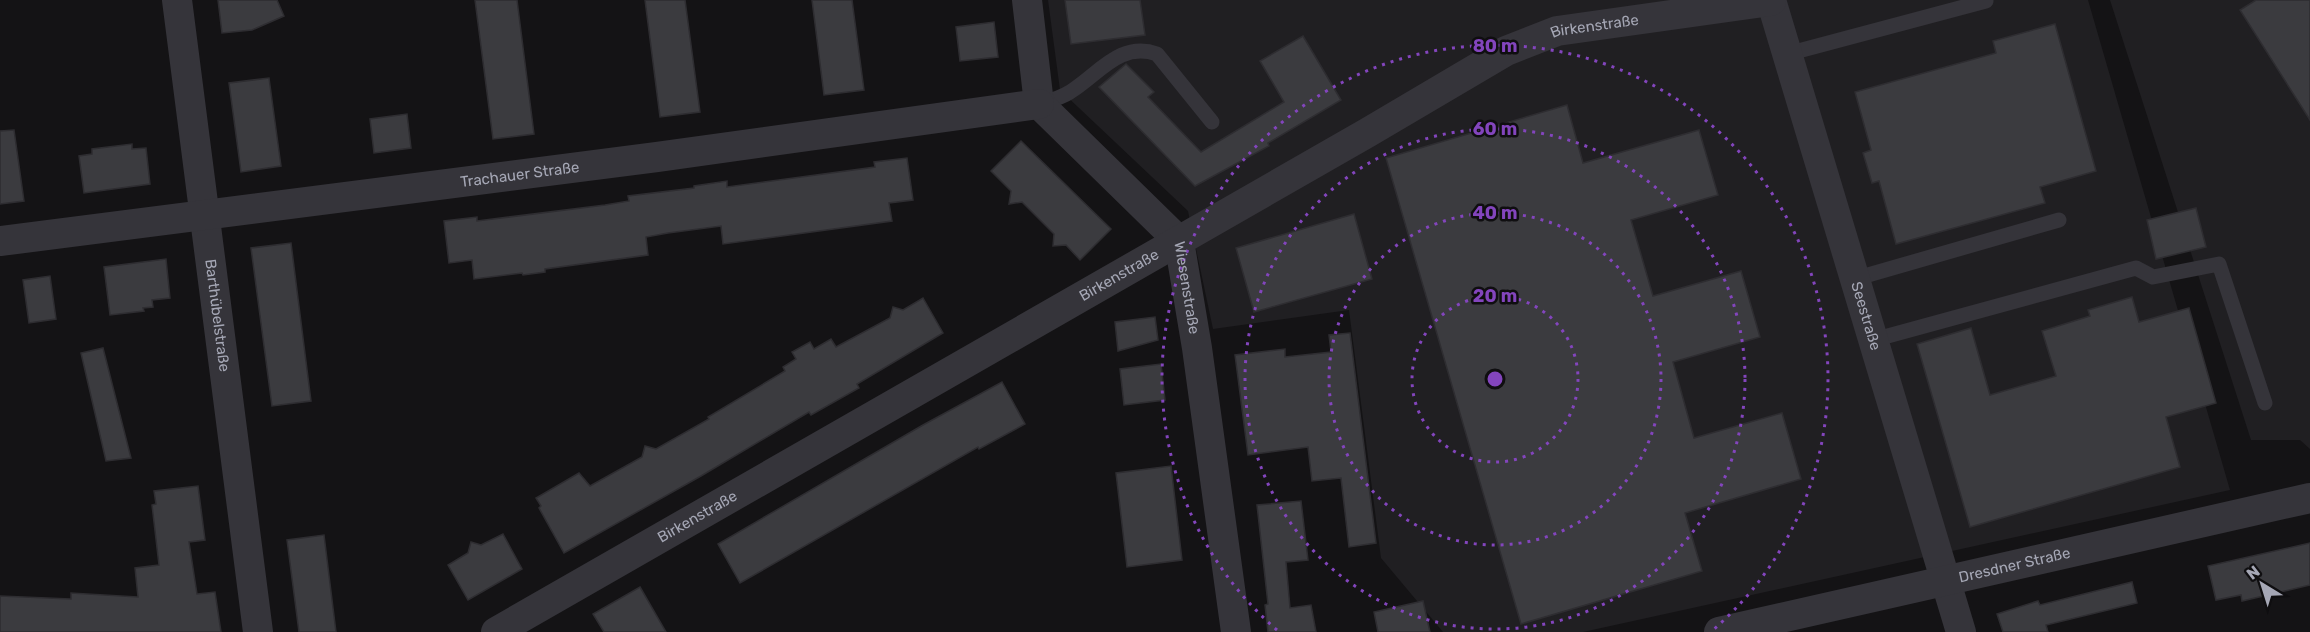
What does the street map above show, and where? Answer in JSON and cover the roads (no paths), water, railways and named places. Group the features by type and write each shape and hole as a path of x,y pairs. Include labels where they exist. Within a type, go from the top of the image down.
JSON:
{"street":[{"name":"Barthübelstraße","path":"177,0 258,632"},
{"path":"1027,0 1039,104"},
{"name":"Seestraße","path":"1771,0 1961,632"},
{"name":"Birkenstraße","path":"496,632 1506,51 1557,32 1771,0"},
{"name":"Trachauer Straße","path":"0,241 204,216 1039,104"},
{"name":"Wiesenstraße","path":"1039,104 1179,241 1197,348 1236,632"},
{"name":"Dresdner Straße","path":"1719,632 2310,498"}],"lane":[{"path":"1787,54 1986,1"},
{"path":"1039,104 1070,92 1119,56 1131,51 1147,51 1157,54 1212,122"},
{"path":"1854,279 2059,220"},
{"path":"1873,340 2136,268 2153,277 2219,264 2265,403"}]}
